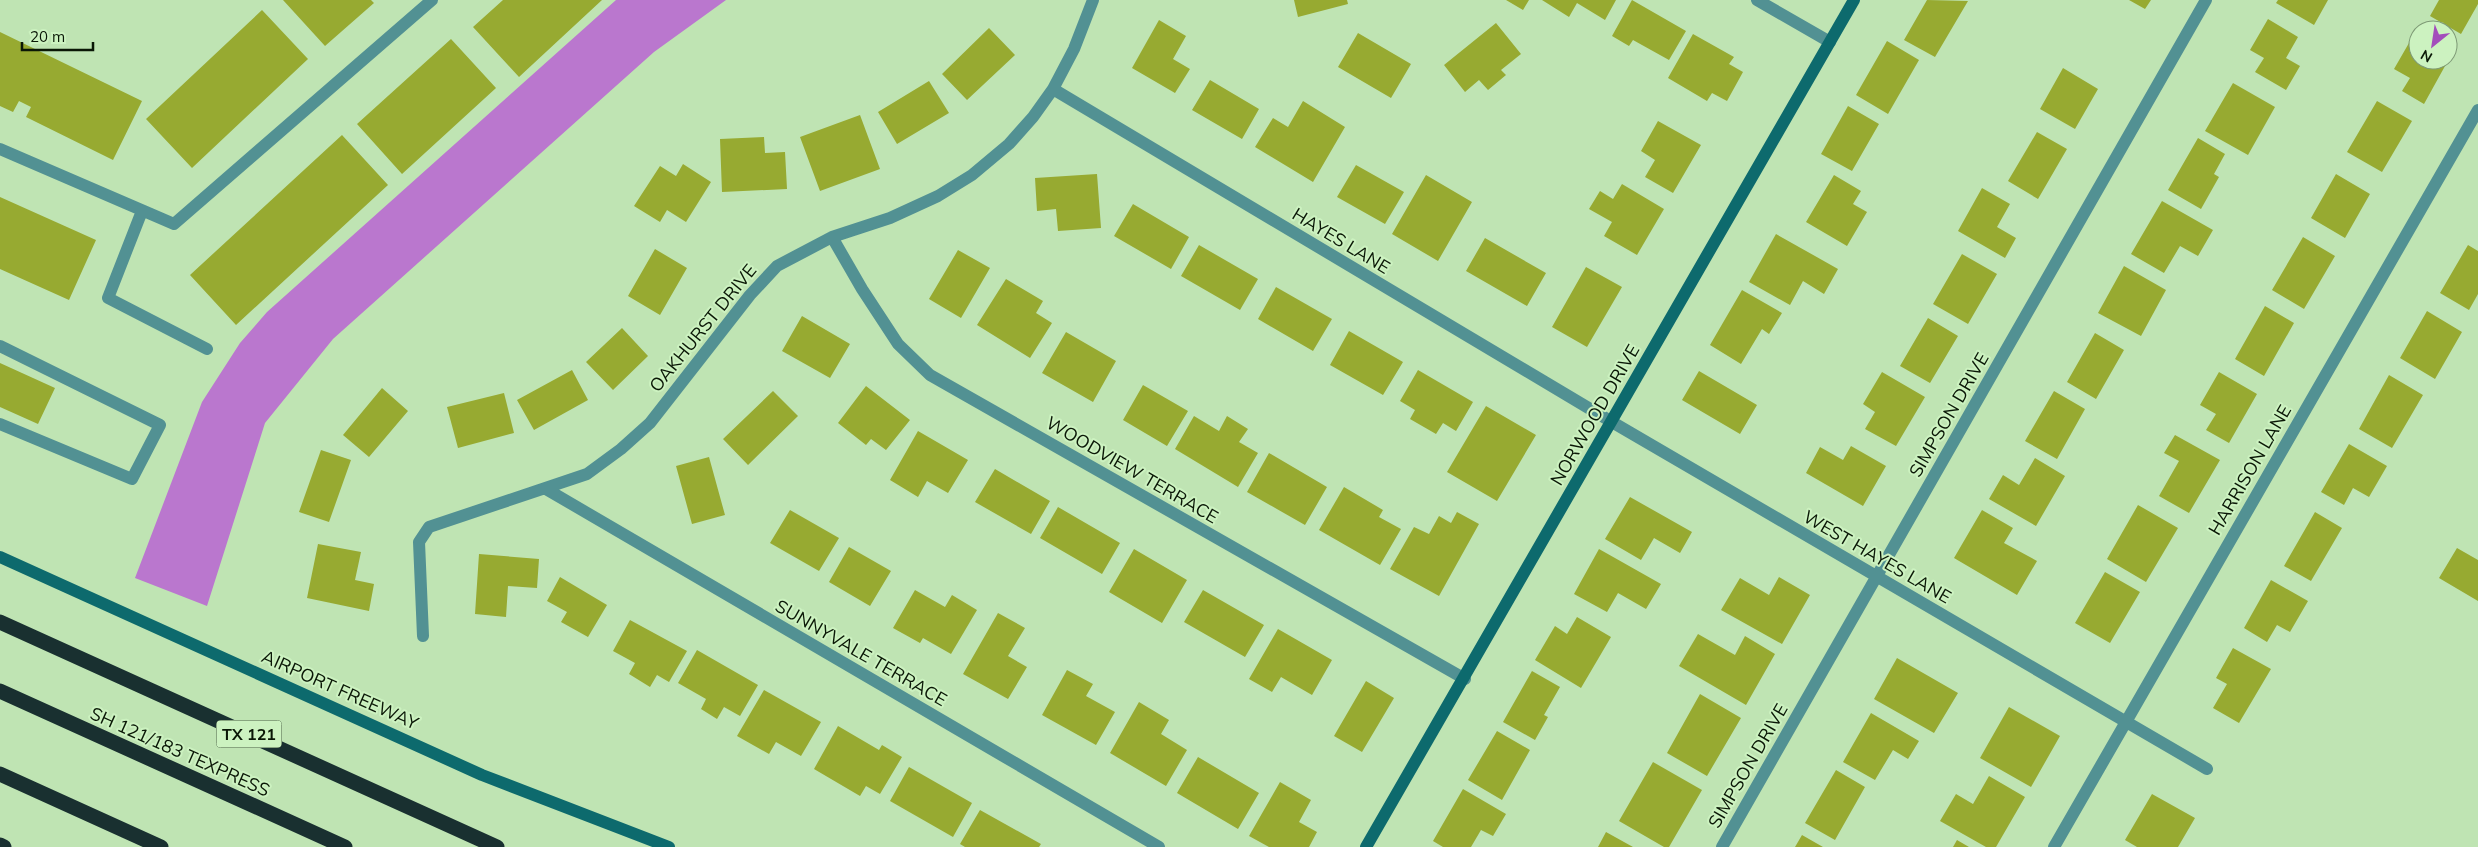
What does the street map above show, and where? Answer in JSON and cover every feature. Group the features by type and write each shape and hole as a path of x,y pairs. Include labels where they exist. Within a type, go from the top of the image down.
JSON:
{"highway":[{"name":"TX 121","path":"0,622 497,847"},
{"name":"SH 121/183 TEXPRESS","path":"0,691 345,847"},
{"path":"0,774 160,847"},
{"path":"0,845 4,847"}],"street":[{"path":"0,149 174,224 432,0"},
{"name":"OAKHURST DRIVE","path":"423,636 419,542 429,527 587,474 621,449 650,423 750,295 777,266 832,237 890,218 938,196 972,175 1009,144 1033,117 1053,89 1074,49 1093,0"},
{"path":"1757,0 1830,42"},
{"name":"NORWOOD DRIVE","path":"1366,847 1465,679 1854,0"},
{"name":"SIMPSON DRIVE","path":"1722,847 2206,0"},
{"name":"HAYES LANE","path":"1053,89 1612,422"},
{"name":"HARRISON LANE","path":"2054,847 2478,110"},
{"path":"142,211 108,298 207,349"},
{"name":"WOODVIEW TERRACE","path":"832,237 898,344 930,375 1465,679"},
{"path":"0,346 160,425 132,479 0,424"},
{"name":"WEST HAYES LANE","path":"1612,422 2126,721"},
{"name":"SUNNYVALE TERRACE","path":"546,489 1159,847"},
{"name":"AIRPORT FREEWAY","path":"0,557 482,775 669,847"},
{"path":"2126,721 2207,769"}],"shaded area":[{"path":"616,0 726,0 654,52 333,339 265,423 207,606 135,578 202,402 240,343 267,312"}],"building":[{"path":"283,0 371,0 374,3 325,46"},
{"path":"503,0 602,0 519,77 473,27"},
{"path":"1294,0 1347,0 1348,4 1298,17"},
{"path":"1506,0 1529,0 1523,10"},
{"path":"1542,0 1616,0 1605,20 1577,3 1569,17"},
{"path":"1632,0 1686,31 1669,60 1633,40 1629,46 1612,36"},
{"path":"1927,0 1968,1 1935,57 1904,40"},
{"path":"2129,0 2151,0 2145,9"},
{"path":"2278,0 2328,0 2314,25 2276,3"},
{"path":"2439,0 2478,0 2478,4 2461,34 2458,32 2458,20 2437,20 2430,16"},
{"path":"262,10 308,59 192,168 146,119"},
{"path":"2268,19 2298,37 2286,58 2300,66 2286,90 2255,72 2264,58 2250,50"},
{"path":"1159,20 1186,36 1173,59 1190,69 1175,93 1132,68"},
{"path":"1496,23 1521,54 1501,70 1506,75 1488,90 1479,80 1465,92 1444,65"},
{"path":"989,28 1015,55 967,100 942,74"},
{"path":"0,32 142,101 113,160 26,117 31,107 19,101 13,112 0,106"},
{"path":"1358,33 1411,64 1391,98 1338,67"},
{"path":"1693,34 1734,57 1729,64 1743,72 1727,101 1712,93 1707,101 1668,78"},
{"path":"451,39 496,88 402,174 357,124"},
{"path":"1887,41 1919,60 1888,114 1856,95"},
{"path":"2408,45 2408,70 2443,70 2424,104 2402,91 2410,78 2394,69"},
{"path":"2063,68 2098,89 2075,129 2040,109"},
{"path":"1210,80 1259,109 1242,139 1192,110"},
{"path":"929,81 949,113 897,144 878,112"},
{"path":"2233,83 2275,107 2248,155 2205,131"},
{"path":"1303,101 1345,127 1313,182 1255,147 1273,118 1288,127"},
{"path":"2377,101 2412,121 2382,172 2347,152"},
{"path":"1848,106 1879,124 1852,171 1821,154"},
{"path":"860,115 880,169 820,191 800,137"},
{"path":"1658,121 1701,145 1673,193 1645,177 1655,160 1641,151"},
{"path":"2037,132 2067,149 2038,199 2008,181"},
{"path":"342,135 388,185 236,325 190,275"},
{"path":"764,137 765,153 785,152 787,189 722,192 720,139"},
{"path":"2198,138 2225,154 2214,174 2219,177 2201,209 2168,190"},
{"path":"683,164 711,182 686,222 667,210 660,222 634,206 660,166 676,176"},
{"path":"1356,165 1404,192 1385,224 1337,197"},
{"path":"1097,174 1101,228 1058,231 1056,209 1037,211 1035,178"},
{"path":"2336,174 2370,194 2345,238 2311,218"},
{"path":"1426,175 1472,202 1438,261 1392,234"},
{"path":"1834,175 1861,191 1853,204 1867,212 1847,246 1806,222"},
{"path":"1622,184 1664,209 1637,255 1604,236 1612,222 1589,209 1600,191 1613,199"},
{"path":"1982,188 2010,204 1997,227 2016,238 2005,258 1958,231"},
{"path":"0,197 96,240 69,300 0,269"},
{"path":"2162,201 2213,230 2198,256 2180,246 2164,273 2131,254"},
{"path":"1133,204 1189,237 1171,269 1114,236"},
{"path":"1776,234 1838,269 1824,294 1803,281 1790,305 1749,282"},
{"path":"2303,237 2335,256 2304,309 2272,290"},
{"path":"1485,238 1546,273 1527,306 1466,271"},
{"path":"1199,245 1258,279 1240,310 1181,276"},
{"path":"2468,245 2478,251 2478,294 2469,310 2440,293"},
{"path":"655,249 687,268 660,315 628,296"},
{"path":"958,250 990,268 961,318 929,299"},
{"path":"1962,254 1997,274 1968,324 1933,304"},
{"path":"2124,266 2166,290 2141,336 2098,313"},
{"path":"1586,267 1622,287 1587,347 1552,327"},
{"path":"1006,279 1043,301 1036,313 1052,323 1030,358 977,325"},
{"path":"1276,287 1332,319 1313,351 1258,319"},
{"path":"1742,290 1782,313 1769,334 1762,329 1741,364 1710,345"},
{"path":"2265,306 2294,323 2264,376 2235,359"},
{"path":"2427,311 2462,332 2435,379 2400,358"},
{"path":"802,316 850,344 830,378 782,351"},
{"path":"1928,318 1958,336 1930,383 1900,366"},
{"path":"622,328 648,356 613,390 586,362"},
{"path":"1349,331 1403,362 1383,395 1330,365"},
{"path":"1066,332 1116,361 1093,402 1042,373"},
{"path":"2095,333 2124,350 2096,399 2067,382"},
{"path":"0,363 55,388 38,424 0,407"},
{"path":"572,370 588,400 534,430 517,400"},
{"path":"1418,370 1473,402 1456,431 1443,423 1436,434 1410,419 1415,410 1400,401"},
{"path":"1699,371 1757,405 1740,434 1682,400"},
{"path":"1882,372 1925,397 1896,446 1865,429 1875,412 1863,404"},
{"path":"2219,372 2257,394 2229,443 2206,430 2216,414 2200,405"},
{"path":"2389,375 2423,395 2392,448 2359,429"},
{"path":"1143,385 1188,411 1167,446 1123,420"},
{"path":"866,386 910,420 886,450 871,439 866,445 838,423"},
{"path":"382,388 408,411 369,457 343,435"},
{"path":"773,391 798,416 748,465 723,439"},
{"path":"2054,391 2085,409 2057,459 2025,441"},
{"path":"504,393 514,433 458,448 447,407"},
{"path":"1486,406 1536,435 1497,501 1447,472"},
{"path":"1194,416 1219,431 1227,416 1248,429 1239,442 1258,453 1238,487 1175,449"},
{"path":"918,431 968,460 948,493 927,481 918,497 890,480"},
{"path":"2175,435 2220,460 2189,513 2159,496 2179,461 2164,453"},
{"path":"2349,444 2387,466 2369,497 2353,488 2344,505 2321,492"},
{"path":"1851,446 1886,466 1863,506 1806,473 1820,447 1843,460"},
{"path":"321,450 351,460 329,522 299,512"},
{"path":"1269,453 1327,487 1305,525 1247,492"},
{"path":"709,457 725,515 692,524 676,466"},
{"path":"2035,458 2065,476 2036,526 1989,499 2003,475 2019,485"},
{"path":"995,469 1050,501 1031,534 975,502"},
{"path":"1344,487 1383,510 1379,517 1401,529 1380,565 1319,530"},
{"path":"1630,497 1692,532 1680,553 1654,538 1641,560 1605,539"},
{"path":"2138,505 2178,528 2146,582 2107,559"},
{"path":"1058,507 1120,543 1102,574 1040,538"},
{"path":"790,510 839,538 819,571 770,543"},
{"path":"1982,510 2013,528 2004,543 2037,561 2017,595 1954,558"},
{"path":"1457,512 1479,524 1439,596 1390,569 1414,527 1429,534 1439,516 1451,523"},
{"path":"2315,512 2342,528 2311,581 2284,566"},
{"path":"318,544 361,552 355,580 374,584 369,611 307,598"},
{"path":"849,547 891,571 870,606 829,582"},
{"path":"2457,548 2478,560 2478,601 2439,578"},
{"path":"1134,549 1187,580 1162,623 1109,592"},
{"path":"1599,549 1661,584 1646,609 1618,593 1607,612 1574,594"},
{"path":"479,554 539,559 537,588 508,586 506,617 475,614"},
{"path":"2105,572 2140,592 2110,643 2075,623"},
{"path":"560,577 607,605 588,637 561,622 567,612 547,601"},
{"path":"1779,577 1810,595 1782,644 1721,610 1740,578 1769,595"},
{"path":"2271,580 2308,601 2290,632 2277,625 2267,642 2244,628"},
{"path":"915,590 945,607 952,595 977,610 951,654 923,638 920,643 893,628"},
{"path":"1203,590 1264,625 1245,657 1184,622"},
{"path":"998,613 1025,628 1008,656 1027,667 1008,699 963,674"},
{"path":"1577,617 1611,637 1581,688 1535,660 1555,626 1567,634"},
{"path":"630,620 687,651 669,682 657,675 650,687 629,674 635,663 613,651"},
{"path":"1278,629 1332,660 1312,695 1281,677 1272,692 1249,679"},
{"path":"1698,634 1735,655 1745,636 1775,654 1746,705 1679,666"},
{"path":"2233,648 2271,669 2239,723 2213,708 2227,684 2216,678"},
{"path":"697,650 758,685 740,716 724,707 717,719 701,709 706,699 678,683"},
{"path":"1897,658 1958,693 1934,733 1874,699"},
{"path":"1067,670 1093,684 1086,696 1115,712 1096,745 1042,715"},
{"path":"1532,671 1560,687 1544,715 1548,717 1535,740 1503,722"},
{"path":"1366,681 1394,698 1362,752 1334,736"},
{"path":"764,690 821,722 801,756 776,742 769,754 737,736"},
{"path":"1700,694 1741,718 1707,776 1667,753"},
{"path":"1139,702 1169,720 1161,734 1187,750 1166,786 1110,753"},
{"path":"2009,707 2060,736 2031,787 1980,758"},
{"path":"1871,713 1919,741 1908,759 1893,750 1875,780 1843,762"},
{"path":"838,726 879,750 882,745 902,757 880,794 866,786 860,796 814,769"},
{"path":"1497,731 1530,750 1502,800 1468,780"},
{"path":"1198,757 1259,793 1238,829 1177,793"},
{"path":"1653,762 1702,790 1669,847 1664,847 1619,821"},
{"path":"909,767 972,803 953,837 890,801"},
{"path":"1836,770 1865,787 1835,840 1805,823"},
{"path":"1989,776 2025,797 1996,847 1986,847 1940,821 1956,794 1973,804"},
{"path":"1280,782 1311,800 1299,822 1317,832 1309,847 1269,847 1249,836"},
{"path":"1463,789 1506,814 1493,836 1481,830 1471,847 1443,847 1433,841"},
{"path":"2152,794 2195,818 2178,847 2137,847 2125,840"},
{"path":"980,810 1041,844 1039,847 965,847 960,844"},
{"path":"1606,832 1633,847 1598,847"},
{"path":"1802,835 1823,847 1795,847"},
{"path":"1957,840 1969,847 1953,847"}]}
